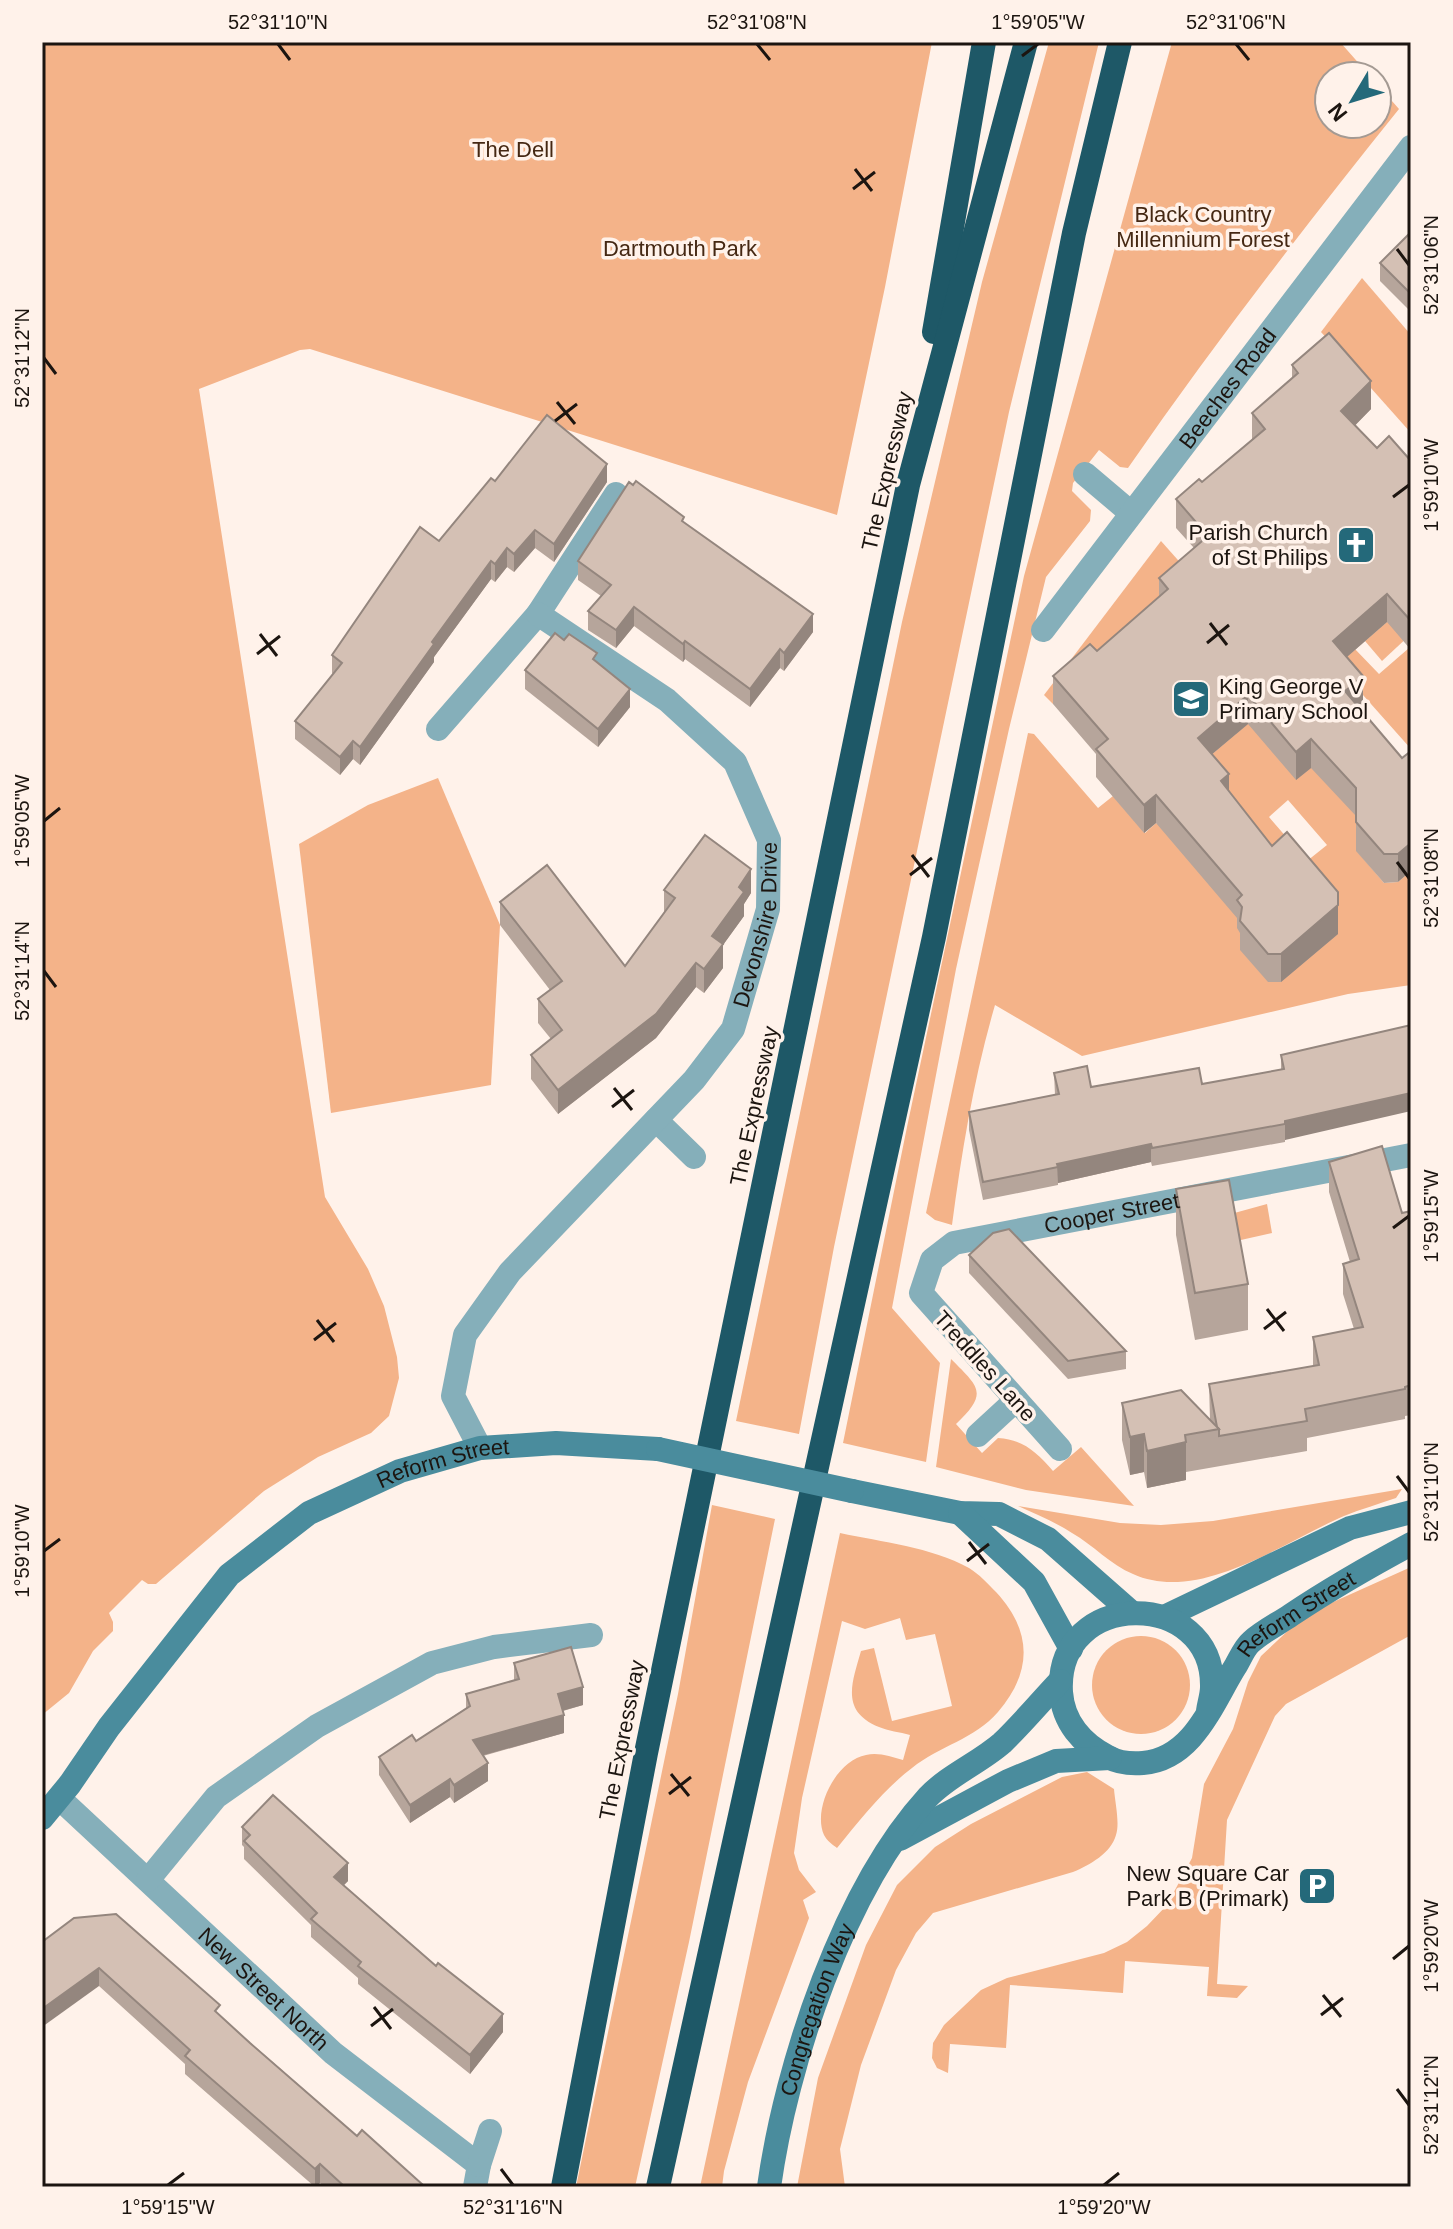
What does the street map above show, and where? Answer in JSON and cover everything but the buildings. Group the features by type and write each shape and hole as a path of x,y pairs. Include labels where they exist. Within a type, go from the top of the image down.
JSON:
{"highway":[{"path":"908,485 984,42"},
{"name":"The Expressway","path":"563,2187 646,1753 908,485 1026,42"},
{"path":"658,2187 934,937 1074,233 1120,42"},
{"path":"1074,233 1135,42"}],"street":[{"name":"Beeches Road","path":"1043,630 1411,147"},
{"path":"1085,474 1131,513"},
{"path":"438,729 538,614 616,494"},
{"name":"Devonshire Drive","path":"480,1448 453,1396 465,1335 510,1272 694,1080 733,1029 768,909 769,840 735,762 667,700 538,614"},
{"path":"656,1120 694,1157"},
{"name":"Cooper Street","path":"954,1243 1411,1155"},
{"name":"Treddles Lane","path":"954,1243 932,1260 921,1293 1060,1449"},
{"path":"978,1435 1016,1400"},
{"name":"Reform Street","path":"42,1818 109,1727 229,1575 309,1513 400,1471 480,1448 556,1443 658,1449 960,1513 999,1514 1048,1539 1131,1612"},
{"name":"Reform Street","path":"1164,1617 1350,1528 1411,1512"},
{"path":"960,1513 1034,1582 1071,1649"},
{"name":"Reform Street","path":"1110,1758 1124,1763 1139,1763 1170,1756 1200,1729 1249,1643 1345,1579 1411,1544"},
{"path":"1110,1758 1085,1743 1069,1722 1061,1701 1060,1681 1071,1649 1095,1623 1131,1612 1164,1617 1185,1629 1199,1645 1209,1666 1212,1686 1208,1711"},
{"path":"148,1880 216,1797 317,1726 432,1663 494,1647 591,1635"},
{"name":"Congregation Way","path":"769,2187 799,2050 856,1905 891,1844 930,1795 1001,1743 1060,1681"},
{"path":"891,1844 1008,1781 1056,1761 1110,1758"},
{"name":"New Street North","path":"59,1798 333,2053 477,2176 490,2131"}],"green space":[{"name":"Dartmouth Park","path":"42,42 932,42 837,515 310,349 300,350 199,389 325,1197 368,1269 384,1306 399,1378 389,1416 371,1433 318,1457 264,1491 156,1584 142,1580 109,1613 113,1631 93,1651 69,1693 42,1715"},
{"path":"1049,42 1099,42 1009,412 834,1247 799,1434 736,1421 902,622 982,282"},
{"name":"Black Country Millennium Forest","path":"1172,42 1340,42 1356,60 1313,60 1313,140 1374,140 1260,286 1128,468 1120,467 1099,450 1073,483 1072,491 1091,510 1090,521 1046,577 956,969 892,1308 940,1363 926,1462 843,1443 1024,576"},
{"path":"1393,102 1399,109 1393,117"},
{"path":"1362,278 1411,335 1411,433 1321,332"},
{"path":"1161,541 1193,577 1053,704 1044,695"},
{"path":"1275,596 1327,620 1379,674 1409,648 1411,650 1411,749"},
{"path":"1411,601 1411,634 1382,661 1365,641"},
{"path":"1251,721 1317,762 1371,824 1356,850 1384,883 1398,882 1411,871 1411,985 1348,994 1082,1056 995,1005 969,1114 952,1225 935,1220 926,1213 1028,733 1034,734 1098,808 1113,796 1145,833 1156,823 1267,878 1198,766","holes":["1288,800 1327,845 1307,861 1269,817"]},
{"path":"438,778 500,925 491,1085 331,1113 299,844 368,805"},
{"path":"1267,1204 1272,1233 1232,1242 1209,1220"},
{"path":"951,1359 976,1390 973,1405 956,1424 982,1453 998,1438 1015,1441 1029,1448 1053,1471 1081,1447 1134,1506 1026,1490 936,1467"},
{"path":"1402,1489 1396,1498 1344,1516 1241,1566 1213,1576 1185,1581 1159,1581 1133,1574 1066,1529 1018,1506 1120,1523 1161,1525 1213,1521"},
{"path":"712,1505 775,1519 689,1942 635,2187 576,2187 678,1694"},
{"path":"840,1533 923,1550 973,1570 996,1592 1016,1621 1024,1651 1022,1666 1009,1697 989,1721 923,1760 901,1777 837,1848 825,1837 821,1812 824,1799 837,1775 855,1759 866,1755 880,1754 903,1760 910,1735 886,1730 858,1713 852,1685 861,1651 874,1648 892,1721 952,1706 935,1634 906,1640 900,1618 865,1629 842,1621 802,1798 794,1853 799,1870 816,1892 803,1900 809,1918 748,2082 722,2187 700,2187"},
{"path":"1411,1567 1411,1635 1286,1704 1275,1716 1227,1820 1217,1984 1248,1986 1237,1998 1207,1996 1209,1967 1125,1961 1123,1993 1010,1985 1006,2048 950,2044 948,2073 937,2068 932,2058 933,2043 944,2025 981,1990 1007,1978 1104,1953 1127,1942 1167,1905 1192,1858 1204,1784 1233,1729 1248,1682 1261,1656 1293,1626 1331,1603"},
{"path":"1141,1636 1160,1640 1176,1650 1186,1666 1190,1685 1186,1704 1176,1720 1160,1730 1141,1734 1122,1730 1106,1720 1096,1704 1092,1685 1096,1666 1106,1650 1122,1640"},
{"path":"1087,1772 1114,1789 1117,1830 1110,1847 1093,1862 1073,1872 933,1913 916,1933 896,1970 861,2065 840,2149 845,2187 797,2187 818,2078 866,1945 897,1885 935,1847 971,1824 1062,1777"}],"place":[{"name":"Parish Church of St Philips","path":"1356,545"},
{"name":"King George V Primary School","path":"1191,699"},
{"name":"New Square Car Park B (Primark)","path":"1317,1886"}],"park label":[{"name":"The Dell","path":"513,149"}]}
